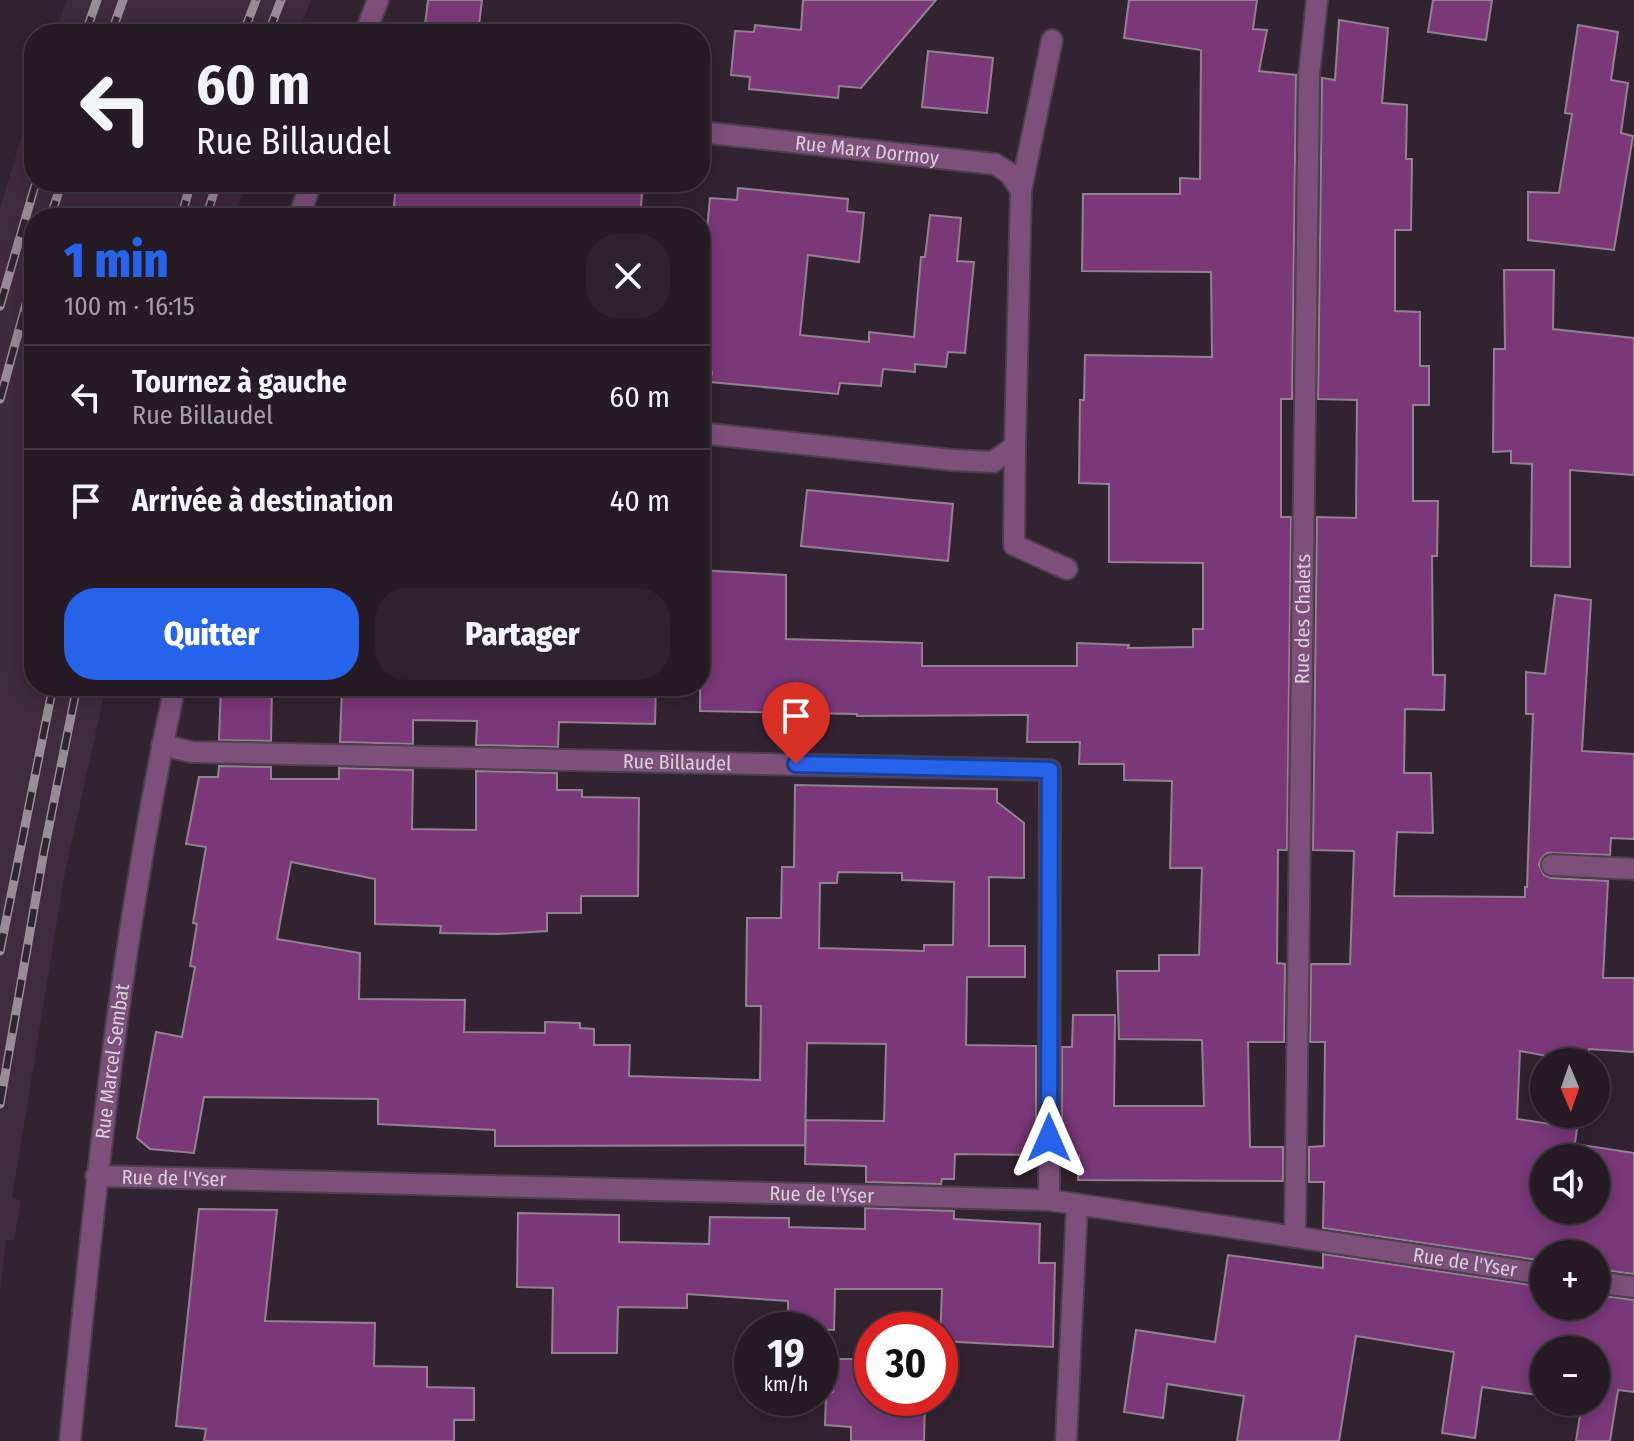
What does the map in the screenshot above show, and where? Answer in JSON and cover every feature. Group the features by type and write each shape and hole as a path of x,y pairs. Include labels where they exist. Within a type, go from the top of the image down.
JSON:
{"street":[{"path":"369,24 378,0"},
{"name":"Rue des Chalets","path":"1295,1237 1309,75 1317,0"},
{"path":"1052,40 1021,190 1014,545 1067,569"},
{"name":"Rue Marx Dormoy","path":"710,133 995,164 1009,173 1021,190"},
{"path":"710,434 993,462 1015,446"},
{"name":"Rue Marcel Sembat","path":"70,1441 96,1176 153,787 173,696"},
{"name":"Rue Billaudel","path":"162,745 192,752 1050,770 1049,1200"},
{"path":"1552,865 1634,869"},
{"name":"Rue de l'Yser","path":"96,1176 1049,1200 1530,1272"},
{"path":"1066,1441 1077,1204"},
{"path":"1610,1284 1634,1287"}],"shaded area":[{"path":"67,0 311,0 302,24 58,24"},
{"path":"24,128 24,192 243,192 237,208 24,208 24,696 104,696 64,878 12,1198 21,1200 14,1240 6,1240 0,1292 0,208"}],"building":[{"path":"428,0 482,0 479,24 425,24"},
{"path":"803,0 936,0 861,88 839,86 838,98 749,89 750,77 731,75 735,31 754,32 755,25 801,30"},
{"path":"1129,0 1257,0 1253,29 1267,30 1259,71 1296,75 1292,399 1281,399 1281,517 1291,517 1287,850 1278,850 1277,963 1285,964 1284,1042 1248,1042 1250,1147 1283,1147 1283,1181 1078,1180 1079,1156 1062,1156 1062,1047 1072,1047 1073,1015 1115,1015 1114,1106 1204,1106 1202,1040 1119,1039 1117,971 1159,971 1159,955 1199,955 1202,868 1170,868 1172,781 1124,780 1124,764 1079,764 1080,742 1027,742 1028,715 857,716 700,711 700,696 710,696 710,571 786,575 786,639 922,643 922,666 1077,666 1077,643 1129,645 1128,648 1193,647 1193,629 1203,629 1203,563 1109,562 1109,484 1079,483 1080,400 1084,400 1085,355 1212,357 1211,272 1082,271 1083,194 1180,194 1180,178 1200,179 1201,50 1124,38"},
{"path":"1433,0 1492,0 1486,40 1428,32"},
{"path":"1339,20 1388,28 1382,103 1407,105 1406,159 1412,159 1411,230 1395,230 1395,311 1420,312 1420,366 1429,366 1429,405 1413,405 1413,501 1438,501 1437,556 1432,556 1433,675 1445,675 1444,710 1405,709 1404,773 1431,773 1433,833 1397,832 1394,896 1525,897 1533,714 1526,714 1526,672 1545,674 1555,595 1591,600 1582,751 1634,754 1634,839 1611,838 1610,855 1547,853 1539,865 1544,875 1551,878 1608,881 1603,978 1634,978 1634,1052 1610,1048 1530,1048 1530,1053 1520,1051 1517,1119 1530,1121 1530,1128 1577,1128 1575,1144 1530,1144 1530,1224 1610,1224 1610,1149 1634,1153 1634,1274 1610,1271 1610,1240 1530,1240 1530,1259 1323,1228 1324,1182 1309,1182 1309,1147 1324,1146 1325,1042 1310,1042 1311,964 1350,964 1354,851 1313,850 1317,517 1356,518 1357,400 1318,399 1322,78 1335,80"},
{"path":"1578,25 1618,32 1611,80 1628,83 1621,133 1633,136 1614,250 1528,240 1528,192 1559,193 1572,114 1565,113"},
{"path":"928,51 993,58 987,113 922,107"},
{"path":"738,188 848,199 847,211 864,213 859,262 808,255 800,335 869,342 869,332 914,337 921,257 925,257 930,215 961,218 957,261 974,262 965,353 948,352 946,367 915,364 915,372 883,369 881,386 840,383 838,394 710,382 710,198 737,200"},
{"path":"395,192 642,192 641,208 394,208"},
{"path":"1504,270 1554,270 1553,329 1634,338 1634,475 1570,470 1570,567 1531,566 1532,464 1511,463 1511,451 1493,452 1494,349 1505,349"},
{"path":"807,490 953,504 948,561 801,546"},
{"path":"221,696 272,696 271,741 219,740"},
{"path":"342,696 656,696 655,724 559,722 558,747 476,745 477,721 413,720 413,744 340,742"},
{"path":"219,766 271,767 271,779 339,779 339,768 413,770 412,829 476,830 476,771 557,773 557,790 582,790 582,797 639,798 638,896 581,896 581,913 547,913 547,931 440,933 441,926 375,924 375,879 291,862 277,939 360,953 359,999 465,1000 464,1032 545,1033 545,1022 580,1023 580,1028 594,1029 594,1045 630,1045 629,1076 760,1080 761,1006 746,1006 747,918 781,918 782,867 794,867 795,785 997,789 997,802 1024,823 1024,878 989,877 989,946 1025,946 1025,977 967,977 966,1045 1036,1046 1036,1155 955,1154 954,1179 942,1179 941,1184 866,1182 866,1166 805,1164 806,1120 884,1121 886,1044 807,1043 805,1145 495,1146 495,1130 378,1124 378,1099 204,1097 194,1153 150,1149 137,1138 156,1032 182,1037 195,967 190,966 197,924 193,923 206,847 186,844 199,777 218,777","holes":["838,872 902,873 902,880 954,882 953,945 924,945 924,951 819,948 820,883 837,883"]},
{"path":"865,1208 954,1211 954,1219 1040,1224 1039,1263 1055,1263 1053,1347 958,1342 958,1312 941,1312 942,1289 835,1289 834,1312 788,1312 788,1301 687,1294 687,1308 618,1307 617,1353 552,1353 553,1288 517,1287 518,1213 619,1215 619,1242 709,1244 710,1217 789,1218 789,1227 865,1229"},
{"path":"199,1209 277,1210 265,1321 375,1323 374,1366 427,1367 427,1387 474,1388 474,1420 454,1420 454,1441 204,1441 206,1429 176,1426"},
{"path":"1323,1254 1530,1285 1530,1320 1610,1320 1610,1297 1634,1300 1634,1392 1618,1390 1610,1441 1576,1441 1580,1416 1610,1416 1610,1336 1530,1336 1530,1394 1482,1387 1475,1438 1442,1433 1454,1352 1356,1336 1339,1441 1237,1441 1244,1396 1167,1384 1163,1418 1124,1412 1136,1330 1215,1342 1228,1255 1323,1268"},
{"path":"838,1359 854,1359 854,1416 925,1416 924,1441 851,1441 851,1427 825,1425 825,1416 838,1416"}],"railway":[{"path":"89,24 97,0"},
{"path":"115,24 123,0"},
{"path":"247,24 256,0"},
{"path":"272,24 281,0"},
{"path":"28,208 33,192"},
{"path":"53,208 59,192"},
{"path":"184,208 188,192"},
{"path":"209,208 214,192"},
{"path":"0,306 24,223"},
{"path":"0,399 24,311"},
{"path":"0,951 51,696"},
{"path":"0,1104 44,851 75,696"}],"route":[{"path":"796,764 1050,770 1049,1138"}]}
